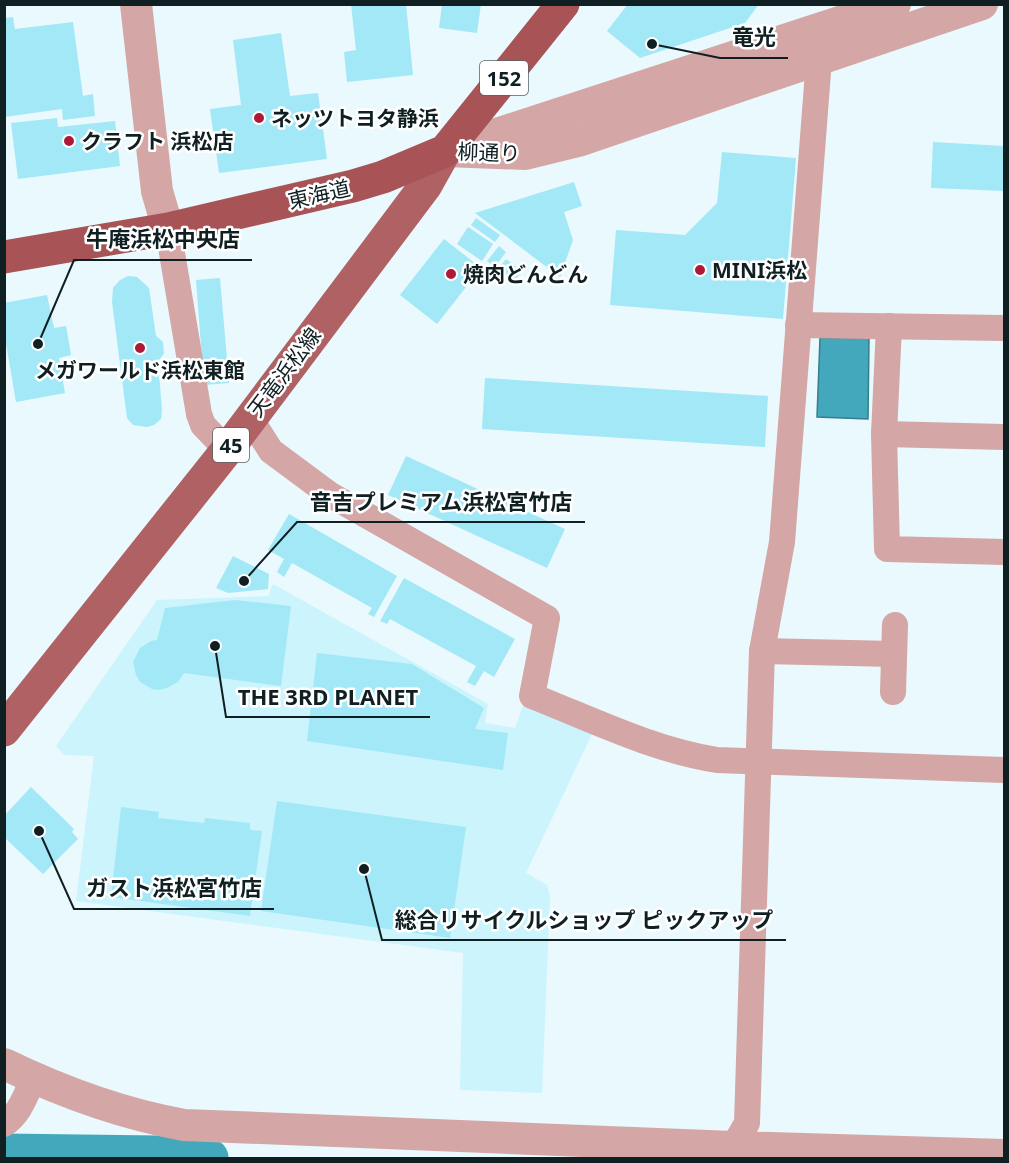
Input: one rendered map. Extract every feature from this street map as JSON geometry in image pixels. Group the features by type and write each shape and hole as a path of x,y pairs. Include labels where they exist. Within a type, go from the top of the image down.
{"highway":[{"name":"東海道","path":"4,257 168,229 353,186 383,177 445,150 563,4"}],"main road":[{"name":"天竜浜松線","path":"4,730 227,450 426,185 445,150"}],"street":[{"path":"136,4 157,191 168,229 199,414 203,425 227,450"},
{"name":"柳通り","path":"445,150 895,4"},
{"name":"柳通り","path":"445,150 525,154 578,141 982,4"},
{"path":"733,1153 747,1123 762,651 782,542 819,59"},
{"path":"798,324 1005,327"},
{"path":"889,326 884,434 887,549 1005,552"},
{"path":"250,418 271,451 330,494 547,618 532,696 663,748 689,756 759,762 1005,770"},
{"path":"884,434 1005,437"},
{"path":"893,692 895,625"},
{"path":"762,651 894,654"},
{"path":"4,1064 34,1078 126,1112 184,1125 733,1153 1005,1155"},
{"path":"4,1124 11,1120 18,1110 34,1078"}],"shaded area":[{"path":"273,584 488,704 485,723 515,728 524,703 593,732 526,873 547,885 550,896 542,1093 460,1090 463,953 76,901 94,756 64,755 56,746 157,600 268,596"}],"water":[{"path":"820,338 869,338 868,419 817,417"}],"building":[{"path":"351,4 406,4 413,75 347,82 344,52 356,50"},
{"path":"442,4 481,4 477,33 439,28"},
{"path":"628,4 759,4 745,23 640,58 607,31"},
{"path":"13,17 15,29 73,22 83,96 93,94 95,116 63,120 62,109 4,117 4,18"},
{"path":"281,33 290,96 318,93 327,159 219,173 210,109 241,105 233,40"},
{"path":"57,118 58,127 115,121 120,166 18,179 11,123"},
{"path":"933,142 1004,146 1004,191 931,188"},
{"name":"MINI浜松","path":"722,152 796,158 783,319 610,305 616,230 685,235 717,203"},
{"path":"574,182 582,206 564,212 573,240 560,277 475,213"},
{"path":"476,218 500,235 495,242 471,225"},
{"path":"468,227 493,244 482,261 457,244"},
{"path":"444,239 481,268 437,324 400,295"},
{"path":"499,246 506,252 495,267 487,261"},
{"path":"506,259 522,271 513,283 497,270"},
{"name":"メガワールド浜松東館","path":"128,276 137,277 149,288 156,336 163,342 164,354 158,361 161,419 147,427 133,425 127,418 112,302 113,288 120,280"},
{"path":"220,278 229,383 204,385 196,280"},
{"path":"47,295 54,328 66,326 71,355 59,358 65,393 16,402 4,332 4,303"},
{"path":"485,378 768,396 765,447 482,429"},
{"path":"406,456 565,529 547,568 388,495"},
{"path":"289,514 397,576 374,617 368,614 372,608 292,563 284,577 277,572 284,559 268,550"},
{"path":"233,556 269,574 268,589 228,593 216,588"},
{"path":"404,578 515,639 494,677 484,671 475,686 467,682 476,666 390,619 387,624 380,621"},
{"path":"235,600 291,606 281,686 184,673 178,682 159,690 140,682 133,662 140,648 157,640 165,608"},
{"path":"317,653 412,664 484,708 475,729 508,733 503,770 307,741"},
{"path":"31,787 74,829 72,832 78,839 43,874 4,837 4,816"},
{"path":"277,801 466,827 450,938 261,911"},
{"path":"121,807 159,812 158,818 204,823 205,818 250,823 250,830 262,831 250,916 111,897"}],"waterway":[{"path":"4,1153 209,1158"}],"place":[{"name":"竜光","path":"652,44"},
{"name":"ネッツトヨタ静浜","path":"259,118"},
{"name":"クラフト 浜松店","path":"69,141"},
{"name":"MINI浜松","path":"700,270"},
{"name":"焼肉どんどん","path":"451,274"},
{"name":"牛庵浜松中央店","path":"38,344"},
{"name":"メガワールド浜松東館","path":"140,348"},
{"name":"音吉プレミアム浜松宮竹店","path":"244,581"},
{"name":"THE 3RD PLANET","path":"215,646"},
{"name":"ガスト浜松宮竹店","path":"39,831"},
{"name":"総合リサイクルショップ ピックアップ","path":"364,869"}]}
